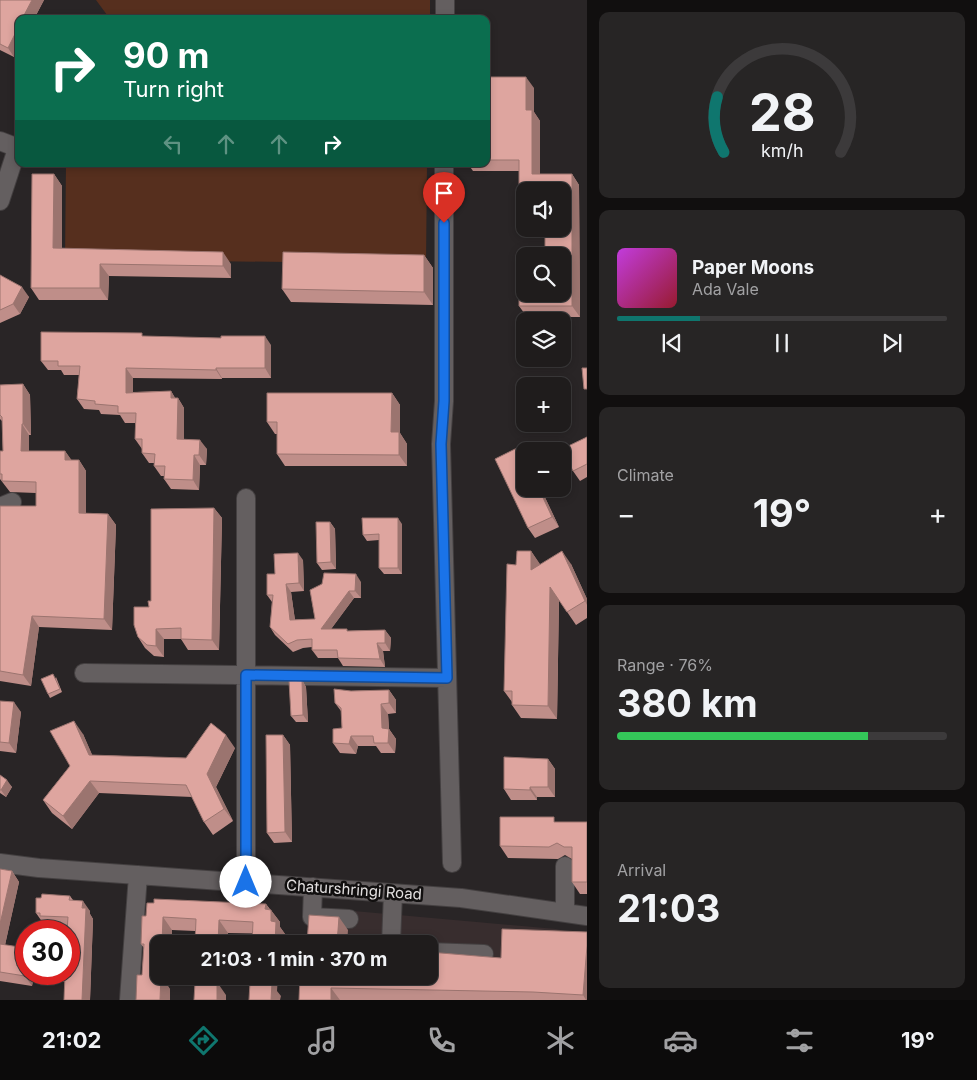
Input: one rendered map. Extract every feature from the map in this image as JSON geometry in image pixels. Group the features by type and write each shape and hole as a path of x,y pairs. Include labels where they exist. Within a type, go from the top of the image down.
{"street":[{"path":"444,0 444,15"},
{"path":"0,141 13,146 15,150"},
{"path":"0,201 15,160"},
{"path":"444,167 444,401 441,444 452,862"},
{"path":"246,498 246,882"},
{"path":"84,673 447,678"},
{"name":"Chaturshringi Road","path":"0,863 39,868 461,898 587,916"},
{"path":"565,913 566,866"},
{"path":"129,1000 138,875"},
{"path":"314,887 312,917 349,919"},
{"path":"392,935 393,893"},
{"path":"438,952 484,954"}],"shaded area":[{"path":"96,0 430,0 430,15 107,15"},
{"path":"66,167 427,167 426,264 65,259"},
{"path":"309,907 556,929 587,936 587,1000 302,1000 381,985 438,985 438,935 307,935"}],"building":[{"path":"0,0 32,0 24,15 15,15 15,34 8,48 0,44"},
{"path":"490,77 526,77 526,110 532,110 532,174 572,174 572,306 519,306 519,302 571,302 571,247 545,247 545,237 571,237 571,182 519,182 519,160 490,160"},
{"path":"32,174 54,174 53,248 223,252 223,266 100,264 100,288 31,288"},
{"path":"283,252 424,255 424,292 282,289"},
{"path":"0,275 22,287 13,304 0,310"},
{"path":"41,332 142,333 142,336 221,338 221,336 265,336 265,368 216,368 216,370 126,368 126,393 171,391 171,398 178,398 177,439 200,440 199,455 194,455 193,480 164,479 165,466 154,466 155,454 142,453 142,439 135,439 136,413 118,413 118,406 95,404 95,401 77,399 80,366 58,366 58,361 41,361"},
{"path":"582,368 587,368 587,389 584,389"},
{"path":"23,384 21,451 65,451 65,460 79,460 79,513 108,514 104,619 32,616 23,675 0,671 0,506 36,506 36,482 2,481 2,474 0,474 0,451 3,451 0,385"},
{"path":"267,393 392,393 391,432 399,432 399,455 277,454 277,422 267,422"},
{"path":"587,437 587,464 573,471 571,467 571,445"},
{"path":"516,448 516,497 543,497 552,517 528,528 495,459"},
{"path":"214,508 212,640 181,639 181,628 156,629 156,646 147,645 138,637 134,625 134,607 149,607 148,601 151,601 151,509"},
{"path":"362,518 398,518 398,568 379,568 379,534 363,535"},
{"path":"316,522 330,522 331,562 317,563"},
{"path":"517,551 531,551 531,570 562,551 585,601 567,612 550,587 548,706 512,705 512,691 504,691 507,564 516,565"},
{"path":"298,553 299,583 286,584 290,620 315,619 310,590 322,584 324,573 356,574 355,591 349,591 321,629 347,629 347,631 385,630 385,643 377,643 380,659 338,658 337,650 312,650 312,639 297,640 288,644 270,627 273,595 267,595 267,574 275,574 274,554"},
{"path":"53,674 60,689 48,694 41,679"},
{"path":"302,680 303,715 291,716 289,681"},
{"path":"334,689 351,691 389,690 389,703 381,704 382,728 389,729 388,743 374,743 373,736 351,736 349,744 333,743 333,729 342,728 341,708 335,703"},
{"path":"0,701 14,702 9,743 0,742"},
{"path":"74,721 89,755 186,758 211,723 226,735 207,774 224,809 204,822 186,785 90,781 63,816 43,800 70,766 50,731"},
{"path":"266,735 283,735 285,832 267,833"},
{"path":"504,757 548,759 548,787 530,787 530,790 504,789"},
{"path":"0,775 7,780 1,790 0,790"},
{"path":"500,817 554,817 554,822 587,822 587,882 572,882 572,847 564,847 557,843 549,847 500,846"},
{"path":"0,869 12,871 0,924"},
{"path":"42,894 70,896 69,900 83,901 82,908 86,908 82,1000 64,1000 65,985 80,985 80,920 68,920 68,917 40,916 40,913 36,913 36,898 41,898"},
{"path":"154,899 266,904 265,909 271,910 271,921 276,922 275,935 252,935 253,922 219,920 218,935 195,935 196,919 163,917 162,935 150,935 150,985 161,985 160,1000 136,1000 137,975 142,975 144,944 141,944 142,916 146,916 147,903 154,903"},
{"path":"309,915 339,917 338,935 308,935"},
{"path":"502,929 587,932 583,995 533,992 331,988 331,1000 299,1000 300,985 438,985 438,953 501,958"},
{"path":"0,944 15,946 15,974 0,972"},
{"path":"195,985 217,985 217,1000 194,1000"},
{"path":"250,985 272,985 271,1000 249,1000"}],"route":[{"path":"246,882 246,675 447,678 446,574 441,444 444,401 444,223"}]}
